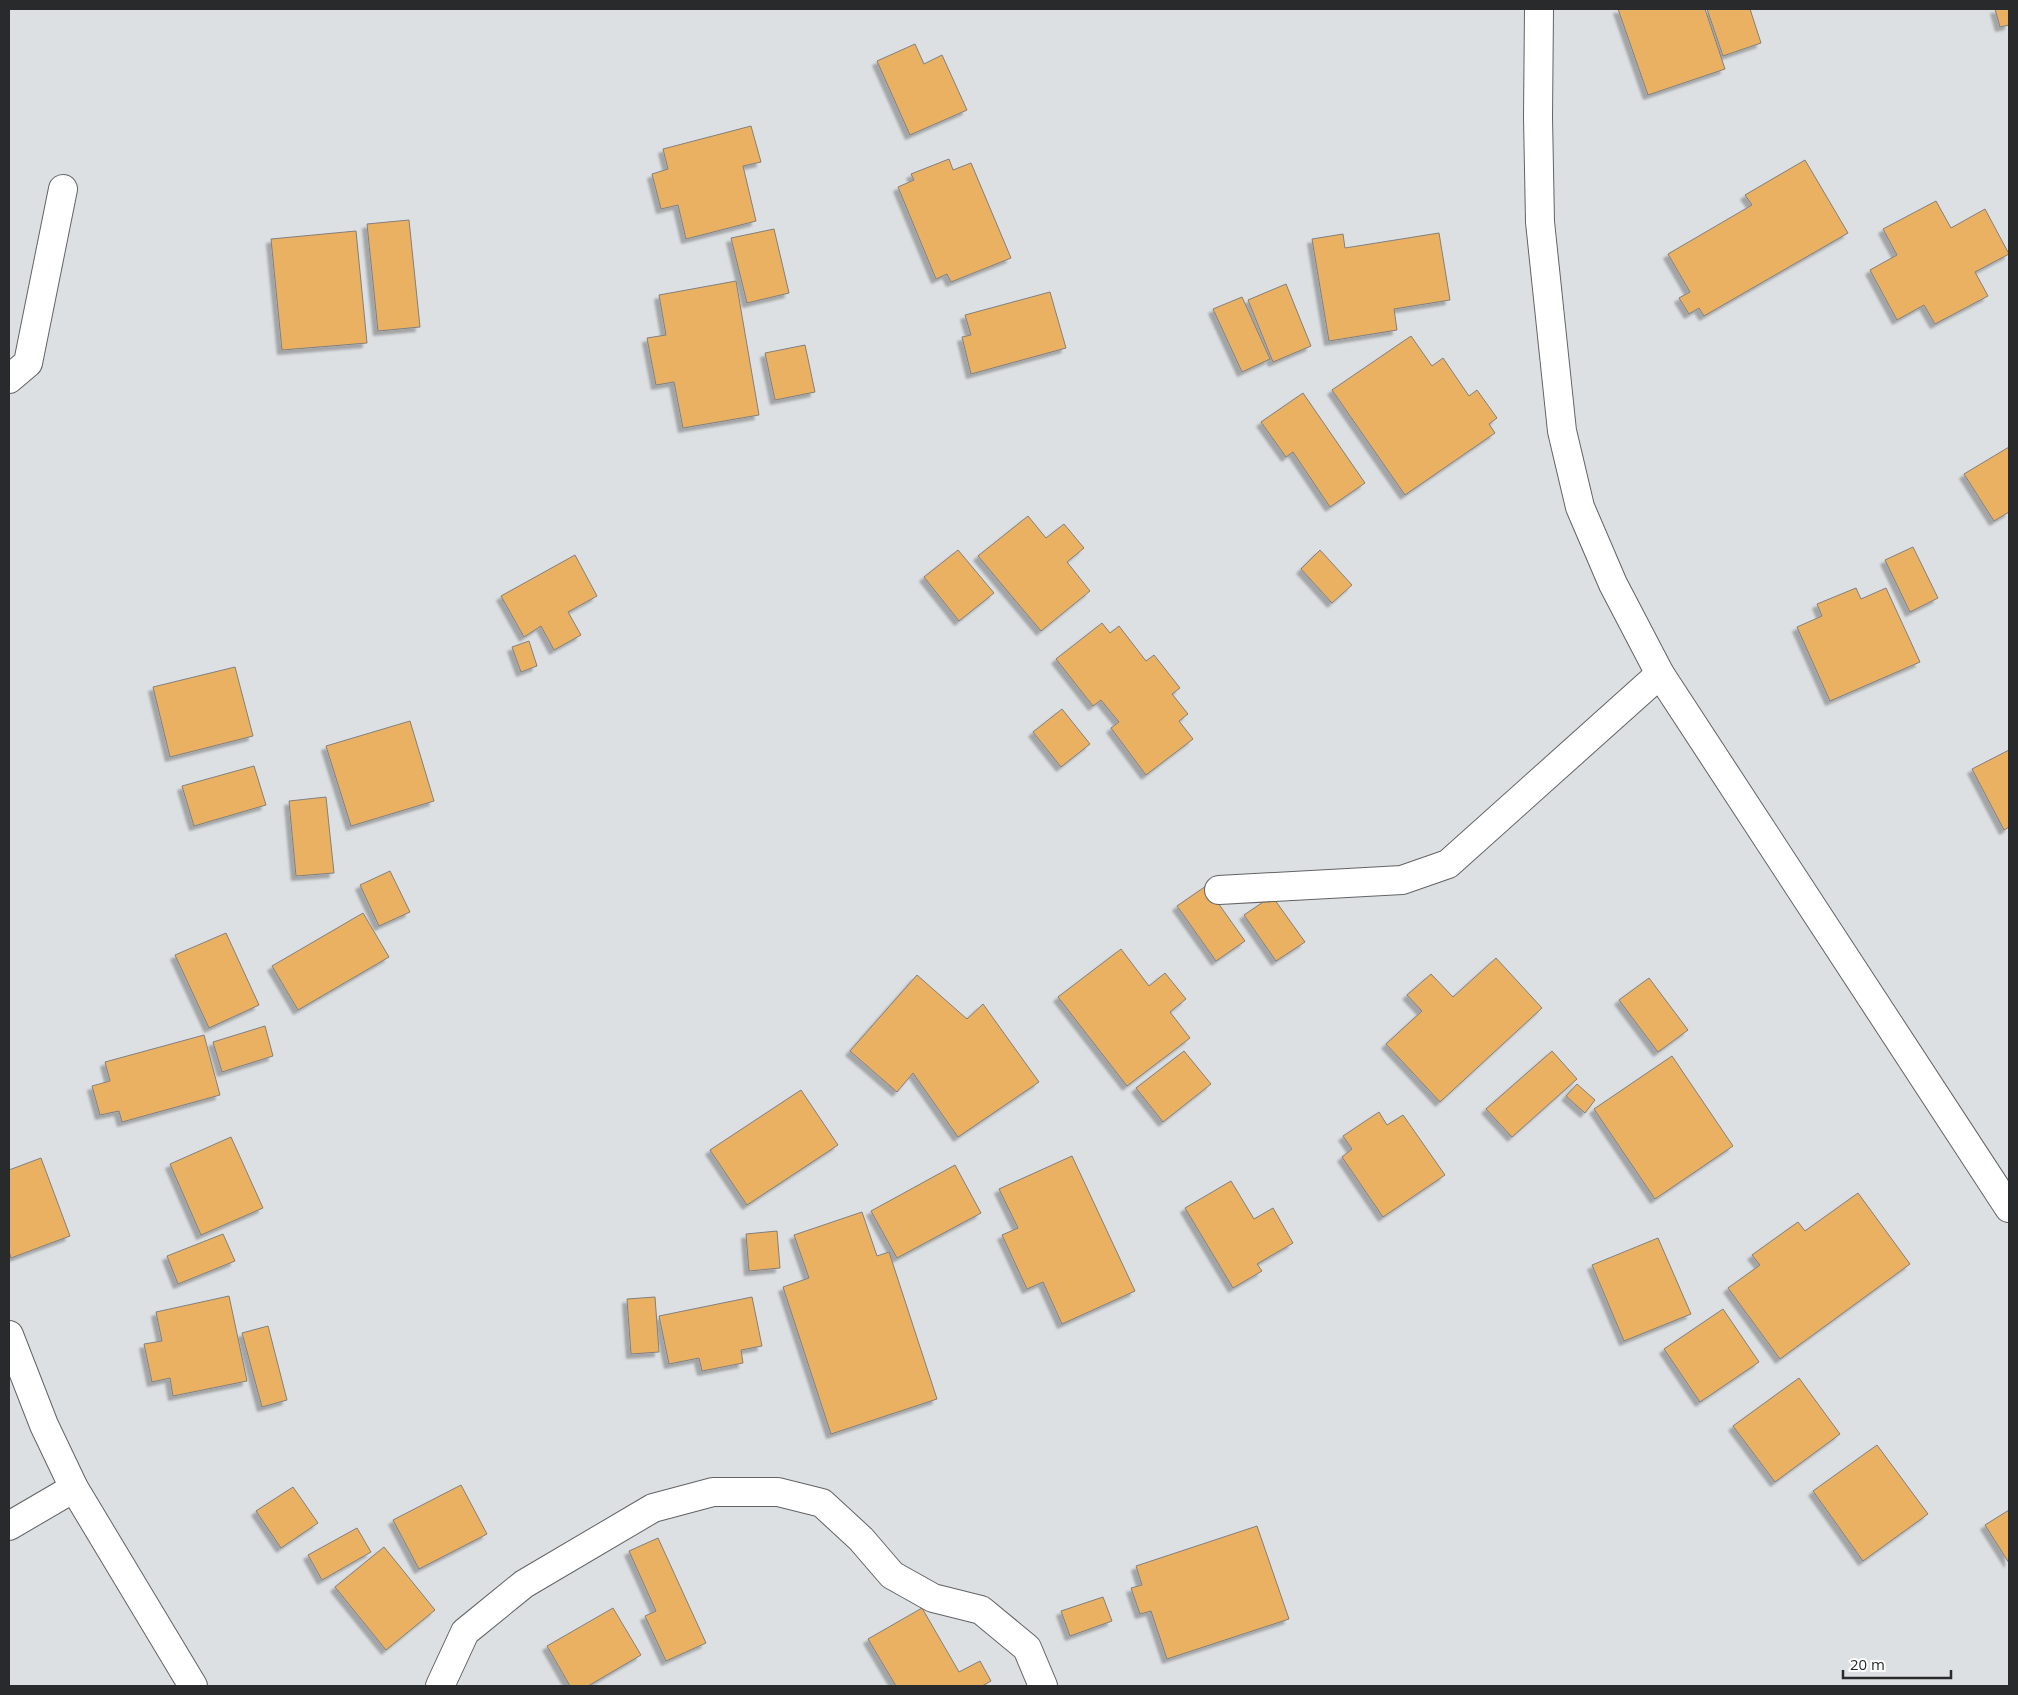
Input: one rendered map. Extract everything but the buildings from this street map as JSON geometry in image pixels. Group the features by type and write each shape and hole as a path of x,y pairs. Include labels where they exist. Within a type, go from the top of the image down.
{"street":[{"path":"1539,9 1538,117 1540,222 1562,431 1580,507 1613,584 1660,674 2009,1208"},
{"path":"9,379 28,363 63,189"},
{"path":"1219,890 1402,880 1448,864 1660,674"},
{"path":"9,1335 44,1425 74,1488 194,1686"},
{"path":"9,1526 74,1488"},
{"path":"440,1686 465,1632 524,1584 653,1508 714,1492 778,1492 822,1502 861,1539 892,1575 933,1598 981,1610 1001,1626 1027,1648 1042,1686"}]}
